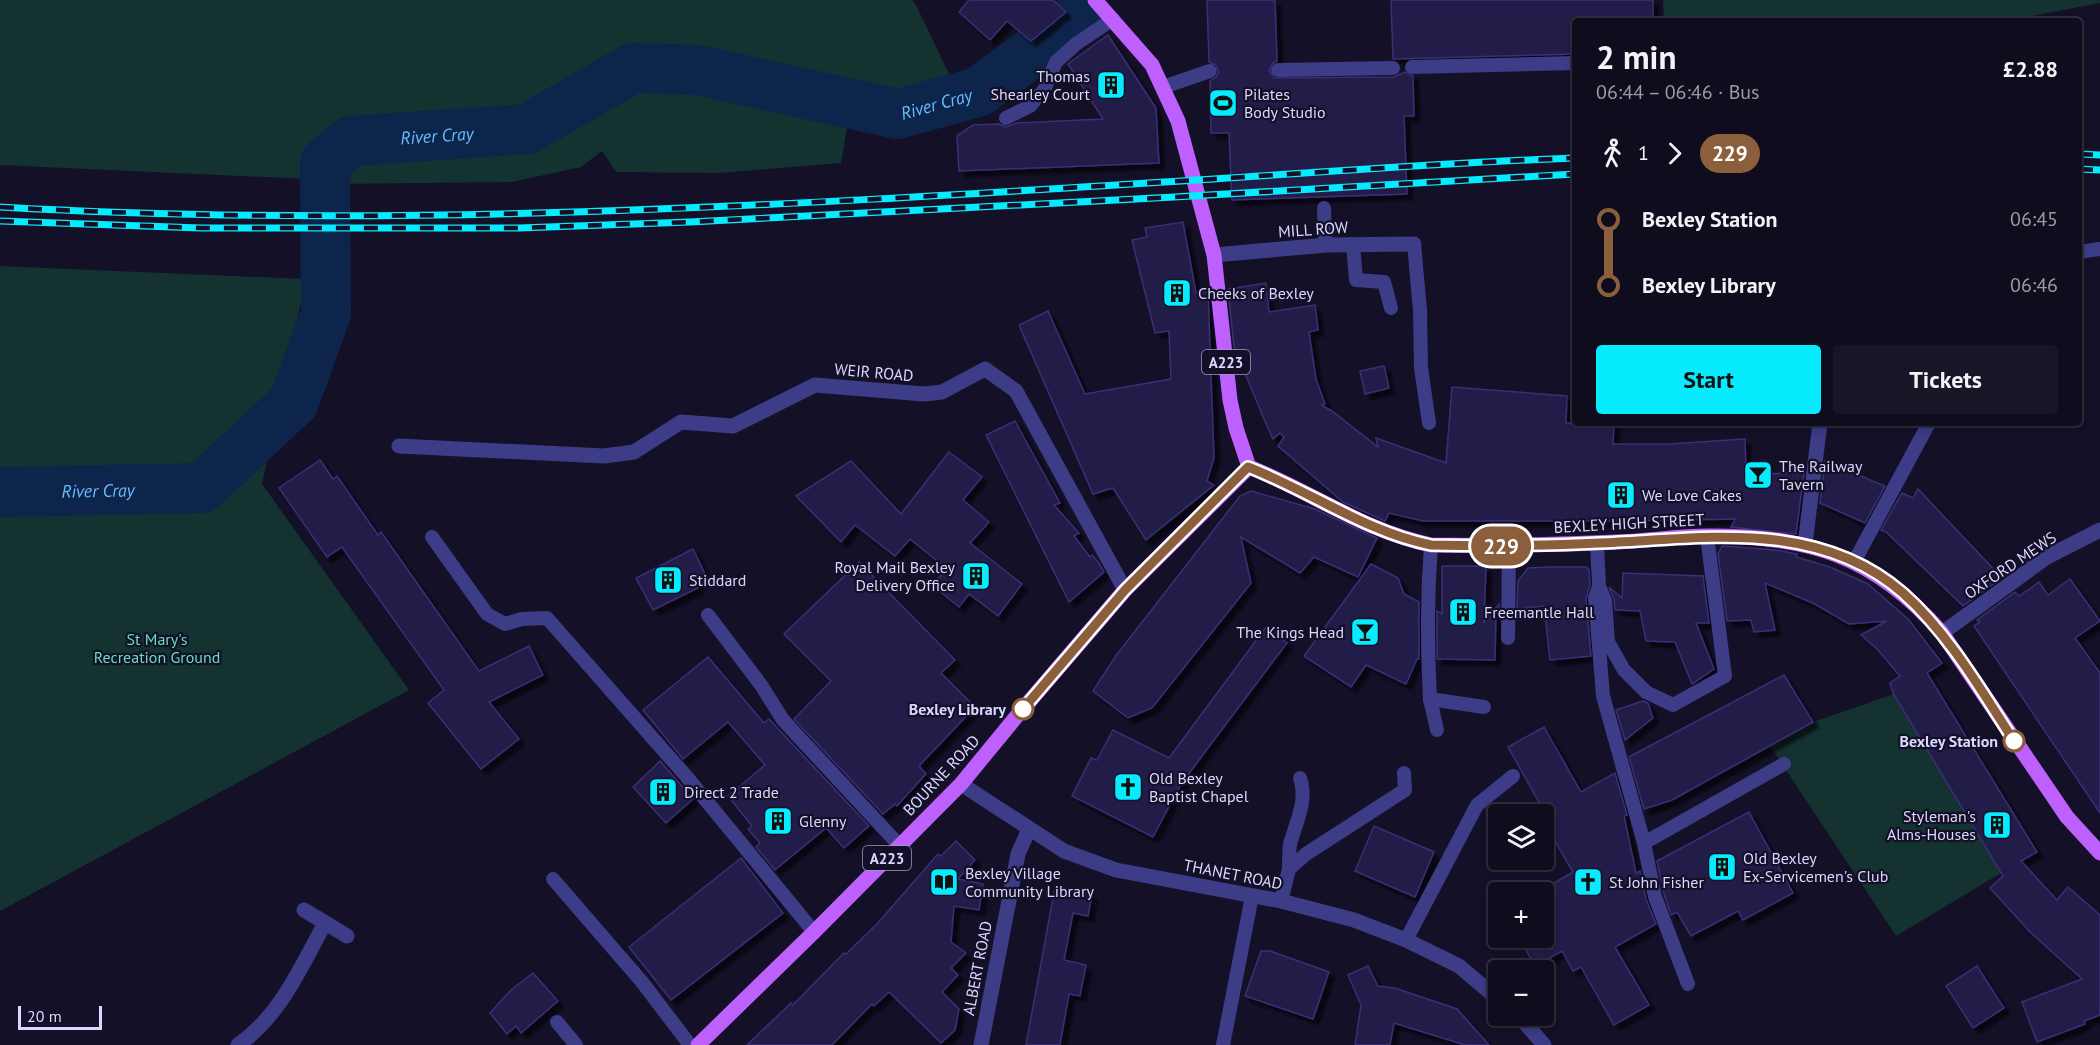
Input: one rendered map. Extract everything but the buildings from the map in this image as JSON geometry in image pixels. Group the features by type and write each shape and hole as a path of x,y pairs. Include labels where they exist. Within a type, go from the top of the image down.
{"main road":[{"name":"A223","path":"1104,9 1152,65 1178,121 1214,255 1230,400 1248,467"},
{"name":"BEXLEY HIGH STREET","path":"1248,467 1383,531 1407,540 1431,545 1509,546 1707,536 1805,544 1831,551 1854,562 1902,593 1926,615 1942,633 2067,817 2100,853"},
{"name":"BOURNE ROAD","path":"698,1045 962,784 1125,590 1248,467"}],"street":[{"name":"MILL ROW","path":"1214,255 1327,245 1414,244"},
{"name":"WEIR ROAD","path":"399,446 603,456 634,452 681,422 733,426 815,385 924,394 942,392 986,369 1016,391 1125,590"},
{"path":"1805,544 1820,426"},
{"name":"OXFORD MEWS","path":"1942,633 2048,557 2100,530"},
{"name":"THANET ROAD","path":"962,784 1064,851 1116,870 1281,901 1354,920 1406,940 1459,966 1488,991"},
{"name":"ALBERT ROAD","path":"981,1045 1018,854 1029,829"},
{"path":"304,910 347,936"},
{"path":"238,1045 268,1020 285,995 325,923"},
{"path":"1528,1026 1544,1045"}],"lane":[{"path":"1006,118 1030,106 1044,90 1056,62 1076,44 1104,9"},
{"path":"1412,67 1572,63"},
{"path":"1278,70 1394,68"},
{"path":"1163,87 1210,71"},
{"path":"1324,208 1324,237 1327,245"},
{"path":"1353,244 1356,280 1384,282 1391,308"},
{"path":"1414,244 1420,310 1421,368 1430,423"},
{"path":"2082,252 2100,249"},
{"path":"1854,562 1927,426"},
{"path":"1597,543 1599,586 1605,600 1608,642 1624,670 1646,692 1674,705 1725,675 1707,536"},
{"path":"432,537 487,615 505,624 522,619 547,618 686,776 814,932"},
{"path":"1431,545 1427,597 1430,699 1437,730"},
{"path":"1508,638 1509,546"},
{"path":"1599,586 1595,598 1603,696 1644,843 1655,897 1688,984"},
{"path":"708,615 761,685 783,720 899,845"},
{"path":"1430,699 1484,707"},
{"path":"1644,843 1784,764"},
{"path":"1289,869 1306,854 1405,790 1404,774"},
{"path":"1406,940 1477,805 1513,776"},
{"path":"1281,901 1289,869 1290,848 1304,790 1300,778"},
{"path":"553,879 642,982 690,1045"},
{"path":"1223,1045 1252,896"},
{"path":"557,1022 576,1045"}],"green space":[{"path":"0,0 912,0 950,76 950,83 904,101 862,93 848,123 841,163 718,173 616,172 602,151 581,167 512,182 334,184 308,179 0,165"},
{"path":"1663,0 2100,0 2100,3 2022,18 1664,18"},
{"name":"St Mary's Recreation Ground","path":"0,266 306,279 262,484 409,690 0,911"},
{"path":"1894,694 2001,873 1896,936 1770,746 1813,722"}],"waterway":[{"name":"River Cray","path":"0,492 202,488 294,402 326,313 325,162 351,141 527,129 633,68 697,70 898,114 978,92 1068,26 1078,15"}],"railway":[{"path":"2082,154 2100,155"},
{"path":"0,207 291,216 582,212 873,199 1572,158"},
{"path":"2082,169 2100,170"},
{"path":"0,221 201,228 519,228 690,222 1572,174"}],"bus line":[{"name":"229","path":"1023,709 1149,564 1248,467 1383,531 1407,540 1431,545 1509,546 1707,536 1805,544 1831,551 1890,583 1926,615 1942,633 2014,741"}],"place":[{"name":"Thomas Shearley Court","path":"1111,85"},
{"name":"Pilates Body Studio","path":"1223,103"},
{"name":"Cheeks of Bexley","path":"1177,293"},
{"name":"The Railway Tavern","path":"1758,475"},
{"name":"We Love Cakes","path":"1621,495"},
{"name":"Royal Mail Bexley Delivery Office","path":"976,576"},
{"name":"Stiddard","path":"668,580"},
{"name":"Freemantle Hall","path":"1463,612"},
{"name":"The Kings Head","path":"1365,632"},
{"name":"Bexley Library","path":"1023,709"},
{"name":"Bexley Station","path":"2014,741"},
{"name":"Old Bexley Baptist Chapel","path":"1128,787"},
{"name":"Direct 2 Trade","path":"663,792"},
{"name":"Glenny","path":"778,821"},
{"name":"Styleman's Alms-Houses","path":"1997,825"},
{"name":"Old Bexley Ex-Servicemen's Club","path":"1722,867"},
{"name":"Bexley Village Community Library","path":"944,882"},
{"name":"St John Fisher","path":"1588,882"}]}
